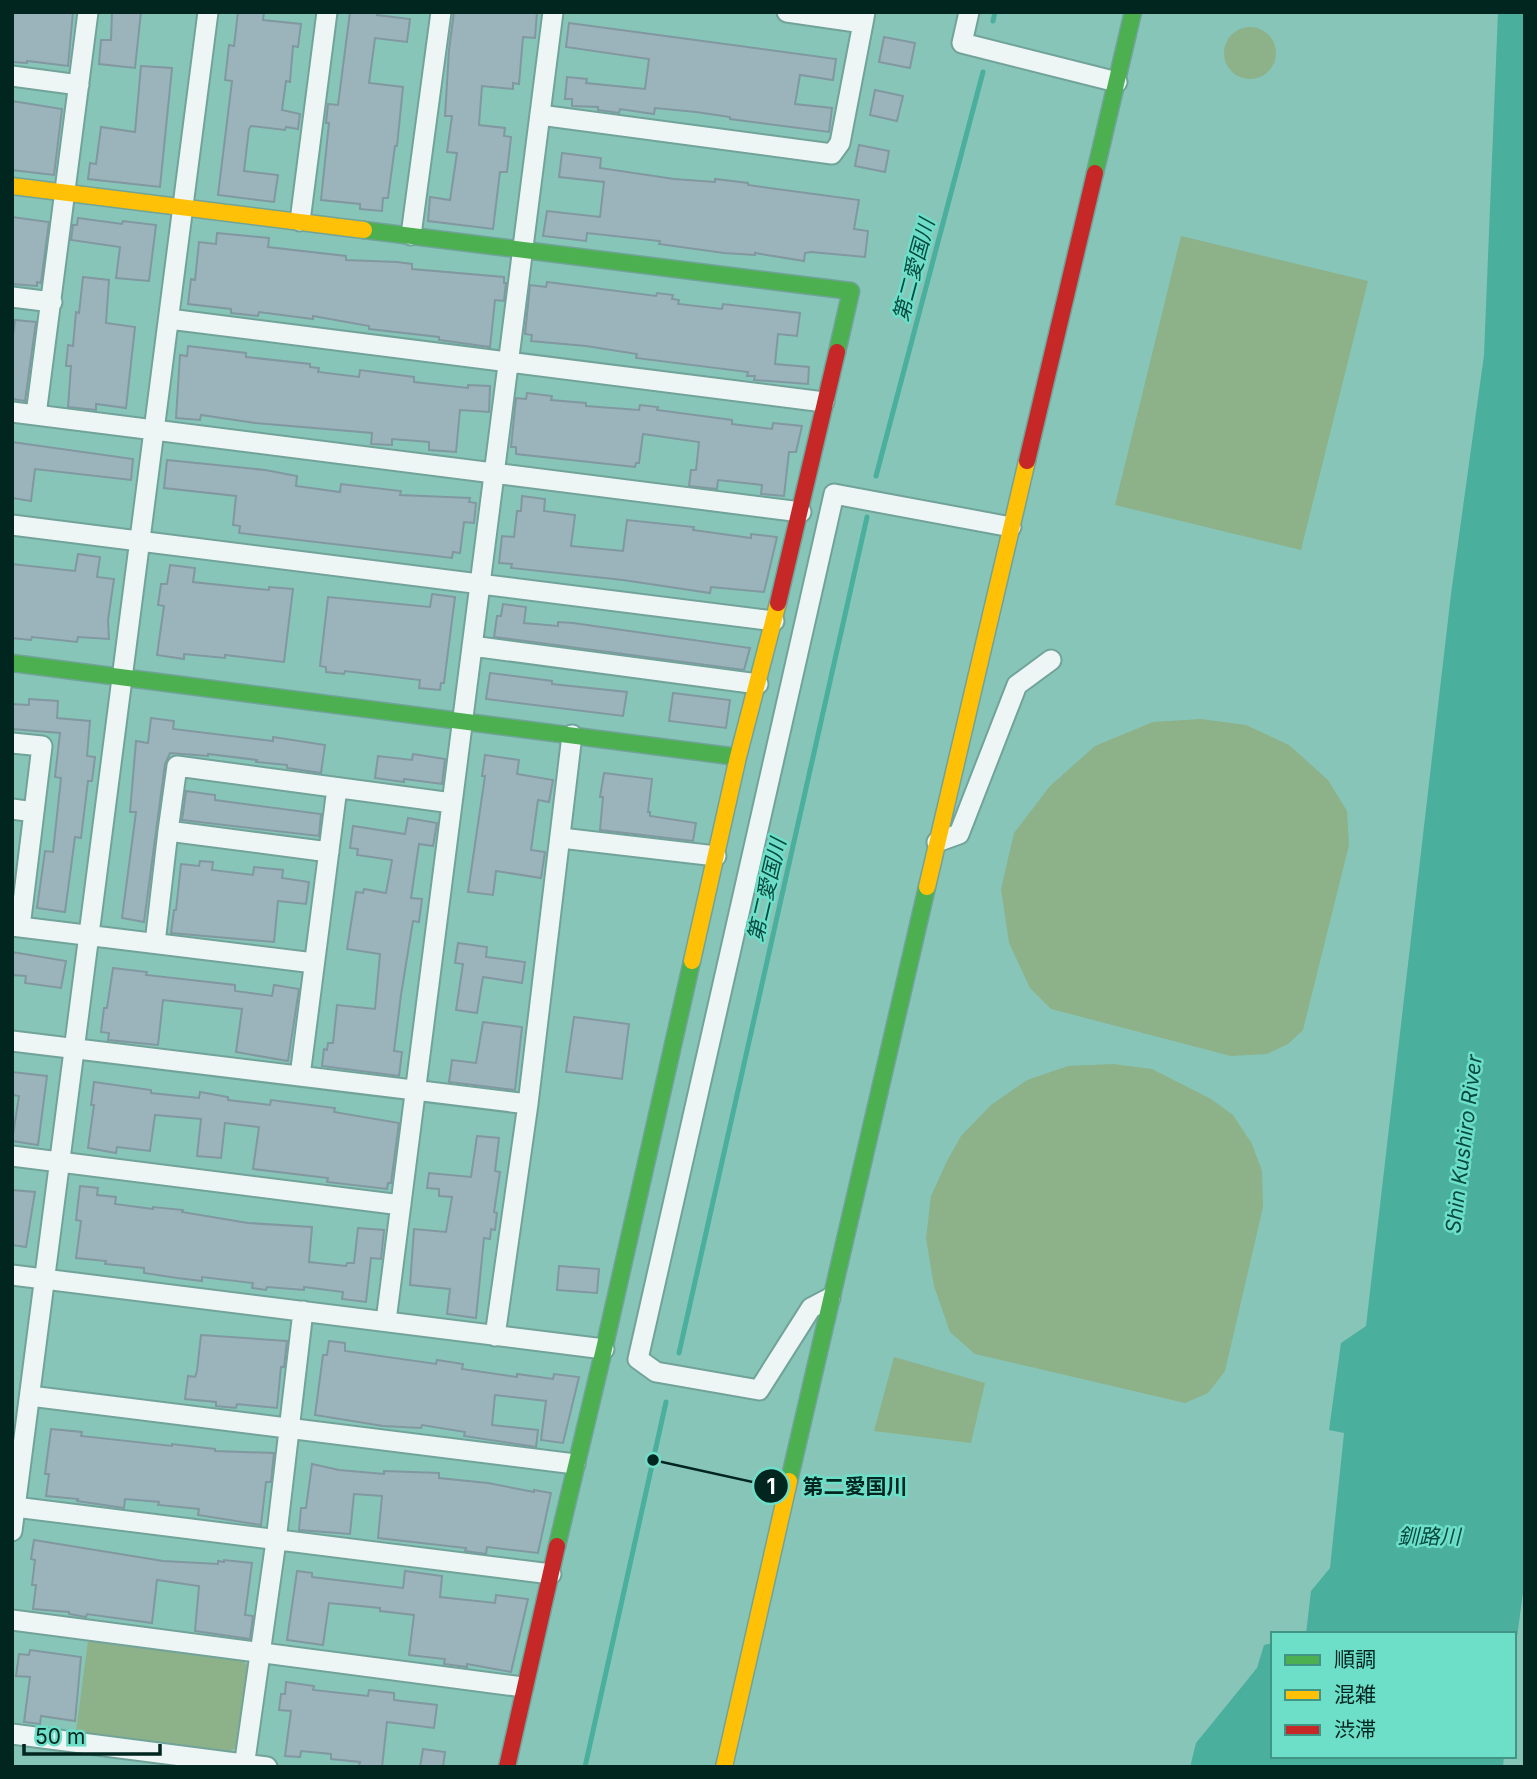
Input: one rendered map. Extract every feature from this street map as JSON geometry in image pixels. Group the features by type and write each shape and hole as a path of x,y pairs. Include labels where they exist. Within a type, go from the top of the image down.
{"street":[{"path":"36,415 88,12"},
{"path":"12,1531 208,12"},
{"path":"300,221 327,12"},
{"path":"411,235 441,12"},
{"path":"386,1321 553,12"},
{"path":"540,115 832,154 840,144 864,18 787,12"},
{"path":"969,12 962,43 1117,82"},
{"path":"724,1767 830,1298 1133,12"},
{"path":"12,76 79,85"},
{"path":"12,186 851,291 801,512 738,757 604,1349 523,1687 507,1767"},
{"path":"12,297 52,302"},
{"path":"169,319 824,402"},
{"path":"12,412 801,512"},
{"path":"830,1298 810,1308 759,1390 656,1372 638,1359 835,494 1011,527"},
{"path":"12,525 774,621"},
{"path":"472,646 758,684"},
{"path":"937,842 960,834 1017,685 1051,660"},
{"path":"12,663 738,757"},
{"path":"495,1336 528,1104 572,735"},
{"path":"12,743 42,746 16,926 314,963"},
{"path":"155,943 177,766 452,803"},
{"path":"300,1076 337,788"},
{"path":"12,810 34,812"},
{"path":"168,831 329,852"},
{"path":"561,838 716,856"},
{"path":"12,1041 528,1104"},
{"path":"12,1156 401,1205"},
{"path":"12,1275 604,1349"},
{"path":"244,1765 276,1541 303,1311"},
{"path":"30,1396 575,1464"},
{"path":"15,1507 551,1574"},
{"path":"12,1620 523,1687"},
{"path":"12,1734 267,1767"}],"shaded area":[{"path":"1250,27 1269,34 1276,53 1269,72 1250,79 1231,72 1224,53 1231,34"},
{"path":"1181,236 1368,281 1301,550 1115,505"},
{"path":"1201,719 1246,725 1289,745 1328,780 1347,811 1349,845 1303,1030 1288,1044 1267,1054 1231,1056 1051,1009 1030,988 1009,943 1001,889 1014,833 1050,786 1095,746 1153,722"},
{"path":"1113,1064 1152,1069 1211,1099 1233,1115 1252,1144 1262,1171 1263,1207 1225,1371 1208,1393 1185,1403 975,1354 950,1332 934,1286 926,1238 931,1196 961,1136 991,1105 1027,1080 1068,1066"},
{"path":"894,1357 985,1383 971,1443 874,1431"},
{"path":"88,1641 242,1660 251,1669 239,1746 229,1752 76,1731"}],"water":[{"name":"釧路川","path":"1498,12 1525,12 1525,1577 1516,1645 1516,1632 1306,1632 1311,1591 1330,1568 1344,1433 1329,1430 1341,1343 1366,1326 1451,594 1484,355"},
{"path":"1271,1643 1271,1758 1504,1758 1503,1767 1190,1767 1196,1743 1257,1668 1264,1645"}],"building":[{"path":"12,12 73,12 68,66 12,62"},
{"path":"112,12 141,12 135,68 99,64 101,40 111,40"},
{"path":"238,12 264,12 263,20 301,24 298,47 293,46 290,82 286,81 282,110 300,114 298,129 251,126 249,129 244,171 278,175 274,202 218,195 232,81 225,80 229,45 234,46"},
{"path":"350,12 377,12 377,15 410,19 407,42 375,38 369,83 403,87 397,146 388,198 383,198 382,211 360,209 360,204 321,200 329,123 326,123 328,104 338,105"},
{"path":"454,12 537,12 535,38 523,37 519,84 513,83 513,89 482,86 479,125 505,128 504,136 511,137 507,172 500,172 493,229 428,221 430,197 450,200 457,153 447,152 452,116 445,116"},
{"path":"569,23 836,59 833,80 800,75 795,104 832,108 829,132 696,112 655,108 654,114 620,109 619,113 598,110 598,107 572,106 572,99 565,99 567,77 587,79 586,83 645,89 649,59 566,47"},
{"path":"884,37 915,43 910,68 879,62"},
{"path":"141,66 172,68 160,187 88,179 90,163 96,164 101,127 135,132"},
{"path":"875,90 903,96 897,121 870,115"},
{"path":"12,101 62,109 54,175 12,170"},
{"path":"859,145 889,151 885,172 855,166"},
{"path":"562,153 601,158 600,168 674,179 715,182 715,179 748,183 859,200 854,229 868,231 865,257 811,252 805,253 804,261 755,253 724,253 659,244 660,241 587,233 586,241 543,236 547,211 600,217 604,182 559,177"},
{"path":"12,217 49,222 41,283 37,282 37,286 12,284"},
{"path":"78,218 156,225 149,281 116,278 120,247 71,240 73,225 77,225"},
{"path":"217,233 269,238 268,247 346,256 346,260 397,262 412,264 412,269 504,277 504,301 495,300 490,347 439,340 439,337 369,329 369,326 313,316 313,319 259,312 258,316 231,313 231,309 188,304 191,279 195,280 199,242 216,244"},
{"path":"83,277 109,280 106,323 135,327 126,408 96,404 96,410 68,407 71,366 66,366 68,345 73,346"},
{"path":"547,282 656,296 657,293 673,295 672,299 679,300 678,304 722,309 723,304 800,313 797,336 778,334 775,364 809,367 808,384 754,380 755,376 747,376 748,372 636,358 637,354 586,346 531,341 532,335 525,334 530,285 546,287"},
{"path":"15,320 36,322 25,401 12,399 12,343"},
{"path":"188,346 246,353 246,357 310,364 310,367 319,368 318,372 359,377 360,370 414,377 414,382 468,388 468,385 490,386 489,412 460,410 456,452 429,450 429,442 392,439 392,445 371,444 372,433 255,423 201,415 200,420 176,418 180,355 187,356"},
{"path":"527,393 552,396 551,400 586,403 586,406 639,410 640,405 658,407 657,410 732,420 732,424 772,429 773,423 802,426 796,452 789,452 784,496 761,494 762,485 718,480 717,489 689,486 691,470 696,470 699,442 643,434 639,463 636,463 635,467 516,454 516,447 511,447 516,398 526,399"},
{"path":"12,442 133,459 131,480 35,469 31,501 12,498"},
{"path":"167,460 265,470 297,476 296,486 340,492 341,484 401,491 400,495 470,498 469,502 476,503 474,523 464,522 460,553 453,552 452,558 239,533 240,526 233,525 236,496 164,488"},
{"path":"522,496 545,499 544,511 575,515 571,546 623,551 627,520 694,527 693,530 751,538 751,534 777,537 764,592 711,587 710,593 511,568 512,564 499,563 502,536 514,537"},
{"path":"78,554 100,557 97,577 114,579 108,620 109,639 78,637 77,642 32,637 31,640 12,638 12,564 75,571"},
{"path":"170,565 195,568 193,582 269,590 269,587 293,589 284,662 225,655 225,658 184,654 184,659 157,655 164,606 158,605 161,584 167,584"},
{"path":"432,594 455,597 444,683 441,683 440,690 419,688 420,680 345,671 344,674 326,672 326,667 320,666 328,597 430,607"},
{"path":"503,604 526,607 524,623 558,626 558,622 573,623 750,648 744,670 494,637 497,616 501,616"},
{"path":"490,673 552,681 552,684 627,692 623,716 486,699"},
{"path":"673,693 730,700 726,728 669,721"},
{"path":"29,699 58,701 57,718 90,721 87,756 95,757 92,781 88,781 81,838 75,837 65,912 37,908 45,851 53,852 61,778 55,777 60,733 12,729 12,704 29,705"},
{"path":"151,718 174,721 173,729 273,741 273,737 325,745 321,773 287,768 287,765 256,762 257,760 170,753 165,764 144,922 122,918 136,812 130,812 136,741 148,743"},
{"path":"413,754 445,759 442,784 375,778 378,756 412,760"},
{"path":"485,755 519,760 517,774 553,780 549,802 538,800 531,850 545,852 541,878 496,871 493,895 468,892 485,776 482,776"},
{"path":"604,773 652,779 648,812 650,816 696,823 693,841 600,830 603,797 600,797"},
{"path":"186,791 215,795 215,800 321,814 319,836 182,820"},
{"path":"408,818 437,823 433,846 419,844 411,898 422,899 419,922 413,921 401,995 394,1051 402,1052 399,1076 322,1066 324,1049 327,1050 328,1043 333,1043 337,1005 375,1009 380,954 347,949 356,892 363,893 364,889 386,893 392,860 357,855 358,849 350,848 353,826 405,834"},
{"path":"200,861 213,862 212,870 253,875 254,867 283,870 282,878 309,882 306,904 278,901 274,942 171,933 181,864 199,866"},
{"path":"458,943 487,947 486,957 525,962 522,983 483,977 477,1013 456,1010 463,964 455,963"},
{"path":"12,952 66,961 61,988 25,983 26,976 12,975"},
{"path":"113,968 147,972 146,975 235,985 235,991 272,996 274,985 299,989 288,1061 236,1052 242,1009 163,1000 158,1045 108,1040 109,1033 101,1032"},
{"path":"574,1017 629,1024 622,1079 566,1072"},
{"path":"483,1022 522,1027 515,1090 449,1082 452,1060 476,1063"},
{"path":"12,1072 47,1076 38,1145 12,1141 19,1096 12,1095"},
{"path":"94,1082 151,1090 151,1093 199,1098 200,1092 228,1097 228,1100 270,1105 271,1100 335,1108 334,1112 399,1123 391,1183 388,1183 387,1189 327,1182 328,1178 253,1169 259,1127 225,1123 221,1158 197,1156 201,1119 155,1115 150,1151 117,1147 116,1153 88,1148"},
{"path":"477,1136 499,1138 495,1171 500,1172 494,1212 497,1213 495,1230 491,1229 490,1239 484,1238 476,1318 447,1314 450,1289 410,1285 414,1229 446,1232 452,1197 439,1196 439,1189 427,1188 429,1173 471,1177"},
{"path":"80,1186 98,1188 97,1195 116,1197 115,1204 183,1210 182,1212 248,1223 312,1227 309,1262 346,1266 347,1263 354,1263 358,1228 384,1230 381,1259 371,1258 366,1302 342,1299 343,1292 304,1287 304,1290 267,1287 266,1290 252,1288 253,1283 202,1277 202,1281 177,1278 144,1273 144,1268 76,1258 81,1221 76,1220"},
{"path":"12,1190 35,1192 26,1247 12,1245"},
{"path":"559,1266 599,1269 597,1293 557,1290"},
{"path":"201,1335 287,1341 277,1408 237,1404 236,1408 216,1406 216,1402 185,1399 188,1376 195,1377 197,1371"},
{"path":"329,1341 345,1343 345,1351 436,1364 437,1360 463,1364 462,1369 517,1377 517,1374 553,1379 554,1374 579,1377 563,1443 541,1440 546,1401 495,1395 492,1425 538,1430 536,1447 464,1436 465,1432 422,1425 421,1428 383,1426 315,1415 323,1355 327,1355"},
{"path":"51,1429 82,1432 81,1436 172,1444 215,1451 274,1453 271,1482 266,1482 261,1525 198,1515 199,1509 158,1505 159,1502 125,1499 124,1508 46,1496 49,1474 45,1474"},
{"path":"312,1464 339,1470 384,1474 384,1471 439,1473 439,1478 551,1493 538,1553 487,1547 486,1554 465,1551 466,1548 378,1538 382,1496 354,1494 350,1534 299,1530 301,1508 306,1508"},
{"path":"34,1540 163,1561 218,1564 218,1561 224,1560 252,1563 245,1615 253,1616 250,1639 195,1631 199,1586 157,1580 152,1623 33,1609 35,1560 31,1559"},
{"path":"297,1571 312,1573 312,1577 403,1588 405,1571 442,1576 440,1597 495,1603 496,1595 528,1599 511,1672 467,1664 467,1667 444,1664 445,1659 409,1655 414,1615 380,1611 380,1608 329,1603 323,1645 287,1640"},
{"path":"30,1650 81,1657 75,1721 41,1716 40,1724 24,1722 30,1677 16,1676 19,1654 29,1655"},
{"path":"286,1682 314,1686 313,1690 368,1696 369,1690 394,1693 394,1700 437,1705 434,1728 387,1722 382,1767 359,1766 360,1762 331,1759 331,1754 301,1751 300,1757 285,1756 291,1711 279,1710"},
{"path":"423,1749 445,1752 443,1767 420,1767"}],"waterway":[{"name":"第二愛国川","path":"993,21 995,12"},
{"name":"第二愛国川","path":"876,476 983,72"},
{"name":"第二愛国川","path":"679,1353 867,517"},
{"name":"第二愛国川","path":"585,1767 666,1402"}],"traffic: fast":[{"path":"1095,173 1133,12"},
{"path":"364,230 851,291 837,352"},
{"path":"12,663 738,757"},
{"path":"789,1481 927,887"},
{"path":"557,1546 692,961"}],"traffic: slow":[{"path":"12,186 364,230"},
{"path":"927,887 1027,461"},
{"path":"692,961 738,757 778,603"},
{"path":"724,1767 789,1481"}],"traffic: jam":[{"path":"1027,461 1095,173"},
{"path":"778,603 837,352"},
{"path":"507,1767 557,1546"}],"place":[{"name":"第二愛国川","path":"653,1460"}],"water label":[{"name":"Shin Kushiro River","path":"1464,1144"}]}
